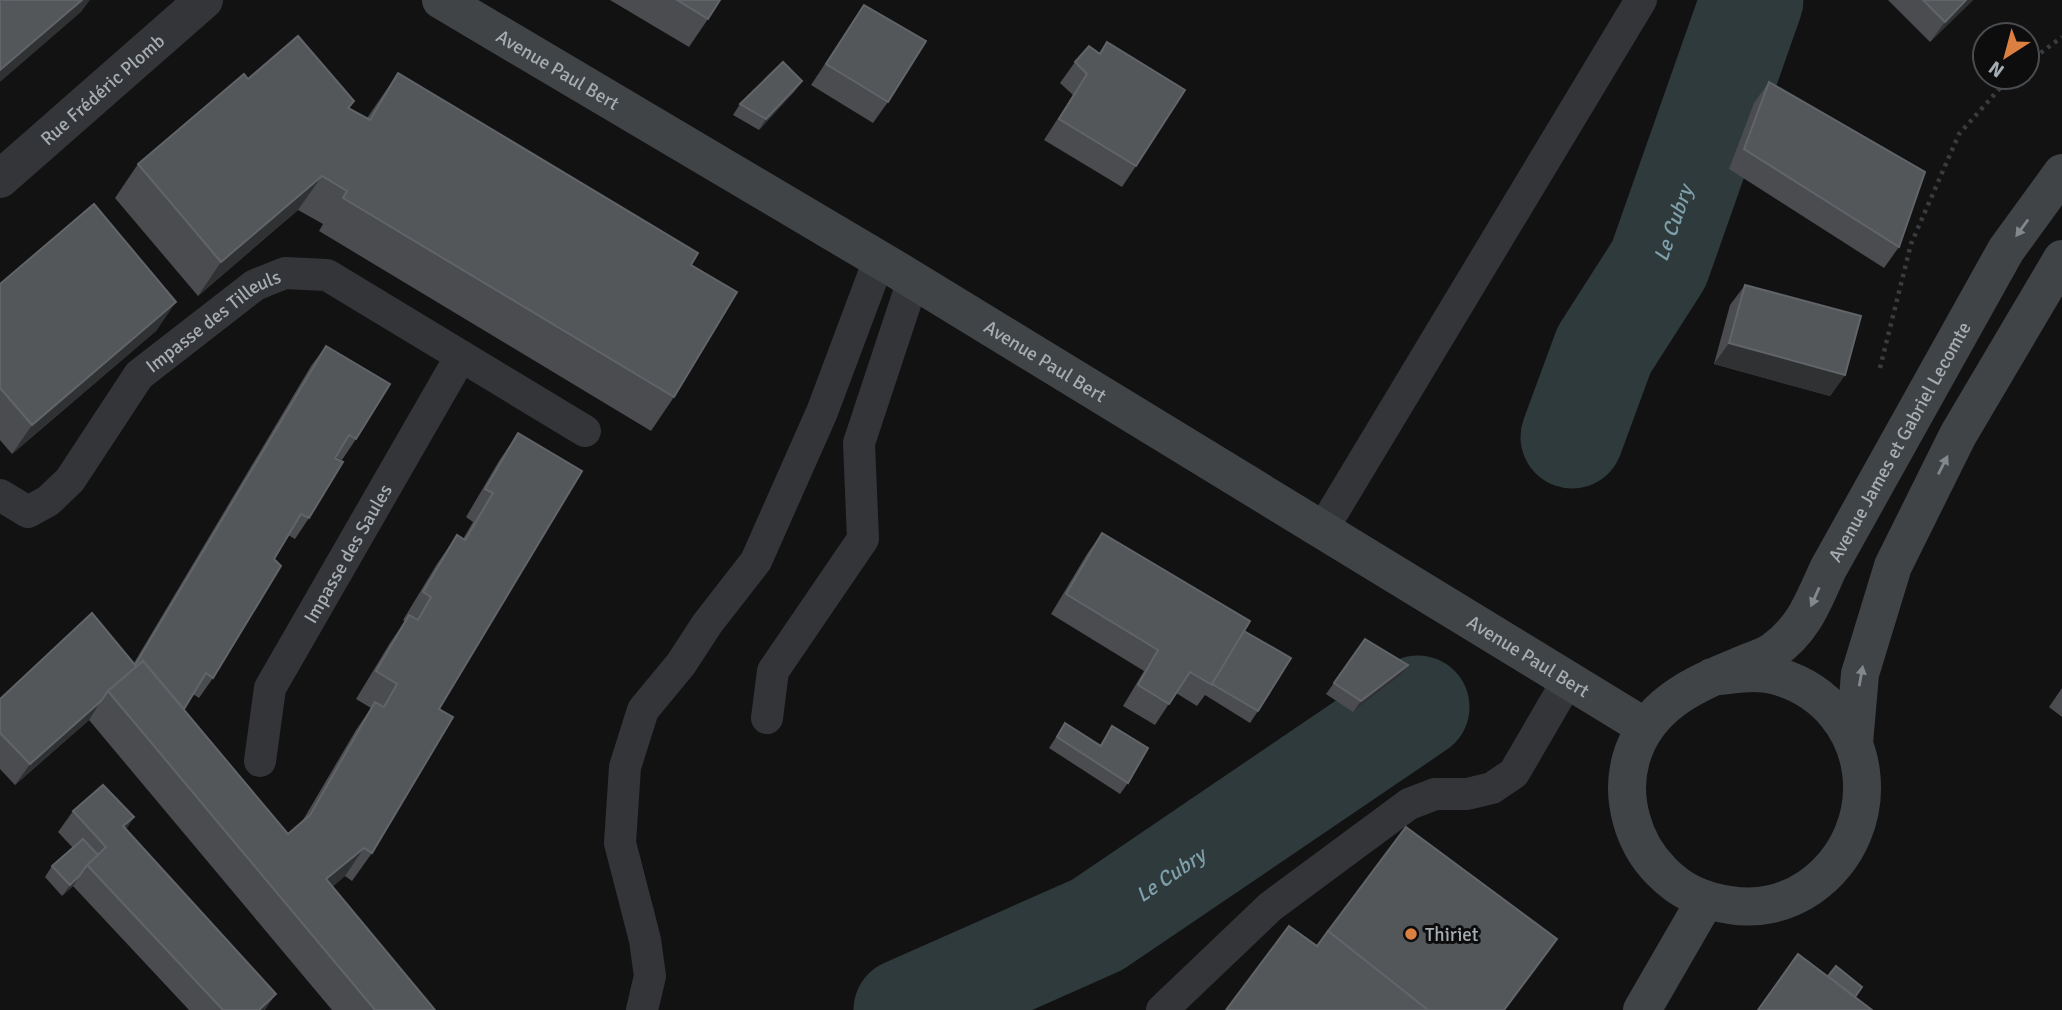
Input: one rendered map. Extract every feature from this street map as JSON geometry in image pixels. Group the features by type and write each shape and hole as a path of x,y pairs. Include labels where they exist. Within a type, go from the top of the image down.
{"main road":[{"name":"Avenue Paul Bert","path":"441,0 895,269 1645,727"},
{"name":"Avenue James et Gabriel Lecomte","path":"1712,677 1772,652 1804,622 1834,558 2006,250 2062,173"},
{"path":"1854,743 1836,714 1810,692 1780,677 1746,672 1712,677 1674,696 1645,727 1631,759 1627,794 1634,828 1649,859 1674,884 1705,901 1749,909 1794,898 1831,872 1856,833 1864,788 1854,743 1860,674 1892,566 1958,435 2062,259"},
{"path":"1642,1010 1705,901"}],"street":[{"name":"Rue Frédéric Plomb","path":"0,179 204,0"}],"lane":[{"path":"1321,530 1641,0"},
{"path":"767,718 773,671 863,538 859,443 895,269"},
{"path":"642,1010 650,976 645,940 620,843 625,767 643,710 681,664 707,624 756,561 822,412 895,269"},
{"name":"Impasse des Tilleuls","path":"0,495 28,512 48,501 69,480 139,375 255,285 285,273 327,275 585,431"},
{"name":"Impasse des Saules","path":"260,761 270,688 461,356"},
{"path":"1162,1010 1270,907 1409,804 1435,793 1467,794 1492,789 1514,773 1568,680"}],"path":[{"path":"2041,53 2062,37"},
{"path":"1878,375 1911,244 1959,134 1997,91"}],"building":[{"path":"0,0 82,0 0,70"},
{"path":"677,0 720,0 708,19"},
{"path":"1923,0 1966,0 1945,22"},
{"path":"864,5 926,41 888,102 826,64"},
{"path":"298,36 354,101 348,108 370,120 398,73 698,253 691,265 737,292 674,397 343,198 347,191 322,176 221,262 138,164 244,74 248,79"},
{"path":"1107,42 1185,90 1136,166 1059,119 1087,74 1075,62 1089,46 1100,54"},
{"path":"783,62 802,81 766,119 740,104"},
{"path":"1769,82 1925,172 1899,247 1744,149"},
{"path":"94,204 176,302 32,425 0,388 0,284"},
{"path":"1745,285 1861,316 1845,375 1729,343"},
{"path":"326,346 390,384 356,439 349,435 335,458 343,462 309,518 301,514 274,559 281,566 213,678 206,673 184,709 143,661 30,764 0,733 0,699 92,613 135,665"},
{"path":"518,433 582,471 439,709 453,717 372,853 364,848 326,879 435,1010 375,1010 108,691 143,661 288,834 310,815 375,702 384,707 397,684 376,671 409,615 418,620 431,597 423,592 457,535 465,540 493,493 485,489"},
{"path":"1102,533 1250,621 1212,685 1190,672 1169,704 1138,685 1158,650 1066,594"},
{"path":"1244,631 1291,658 1258,711 1212,684"},
{"path":"1365,639 1408,665 1361,701 1334,683"},
{"path":"1065,723 1101,746 1112,726 1148,748 1128,783 1057,737"},
{"path":"103,785 134,817 123,826 276,994 259,1010 223,1010 87,865 106,847 73,811"},
{"name":"Thiriet","path":"1406,827 1557,939 1504,1010 1428,1010 1328,931"},
{"path":"83,839 98,855 70,885 52,866"},
{"path":"1289,926 1317,946 1328,931 1428,1010 1226,1010"},
{"path":"1798,954 1872,1010 1758,1010"},
{"path":"1836,966 1862,987 1855,997 1828,976"}],"waterway":[{"name":"Le Cubry","path":"1572,437 1604,350 1659,264 1752,0"},
{"name":"Le Cubry","path":"905,1010 1097,925 1418,707"}],"place":[{"name":"Thiriet","path":"1411,934"}]}
